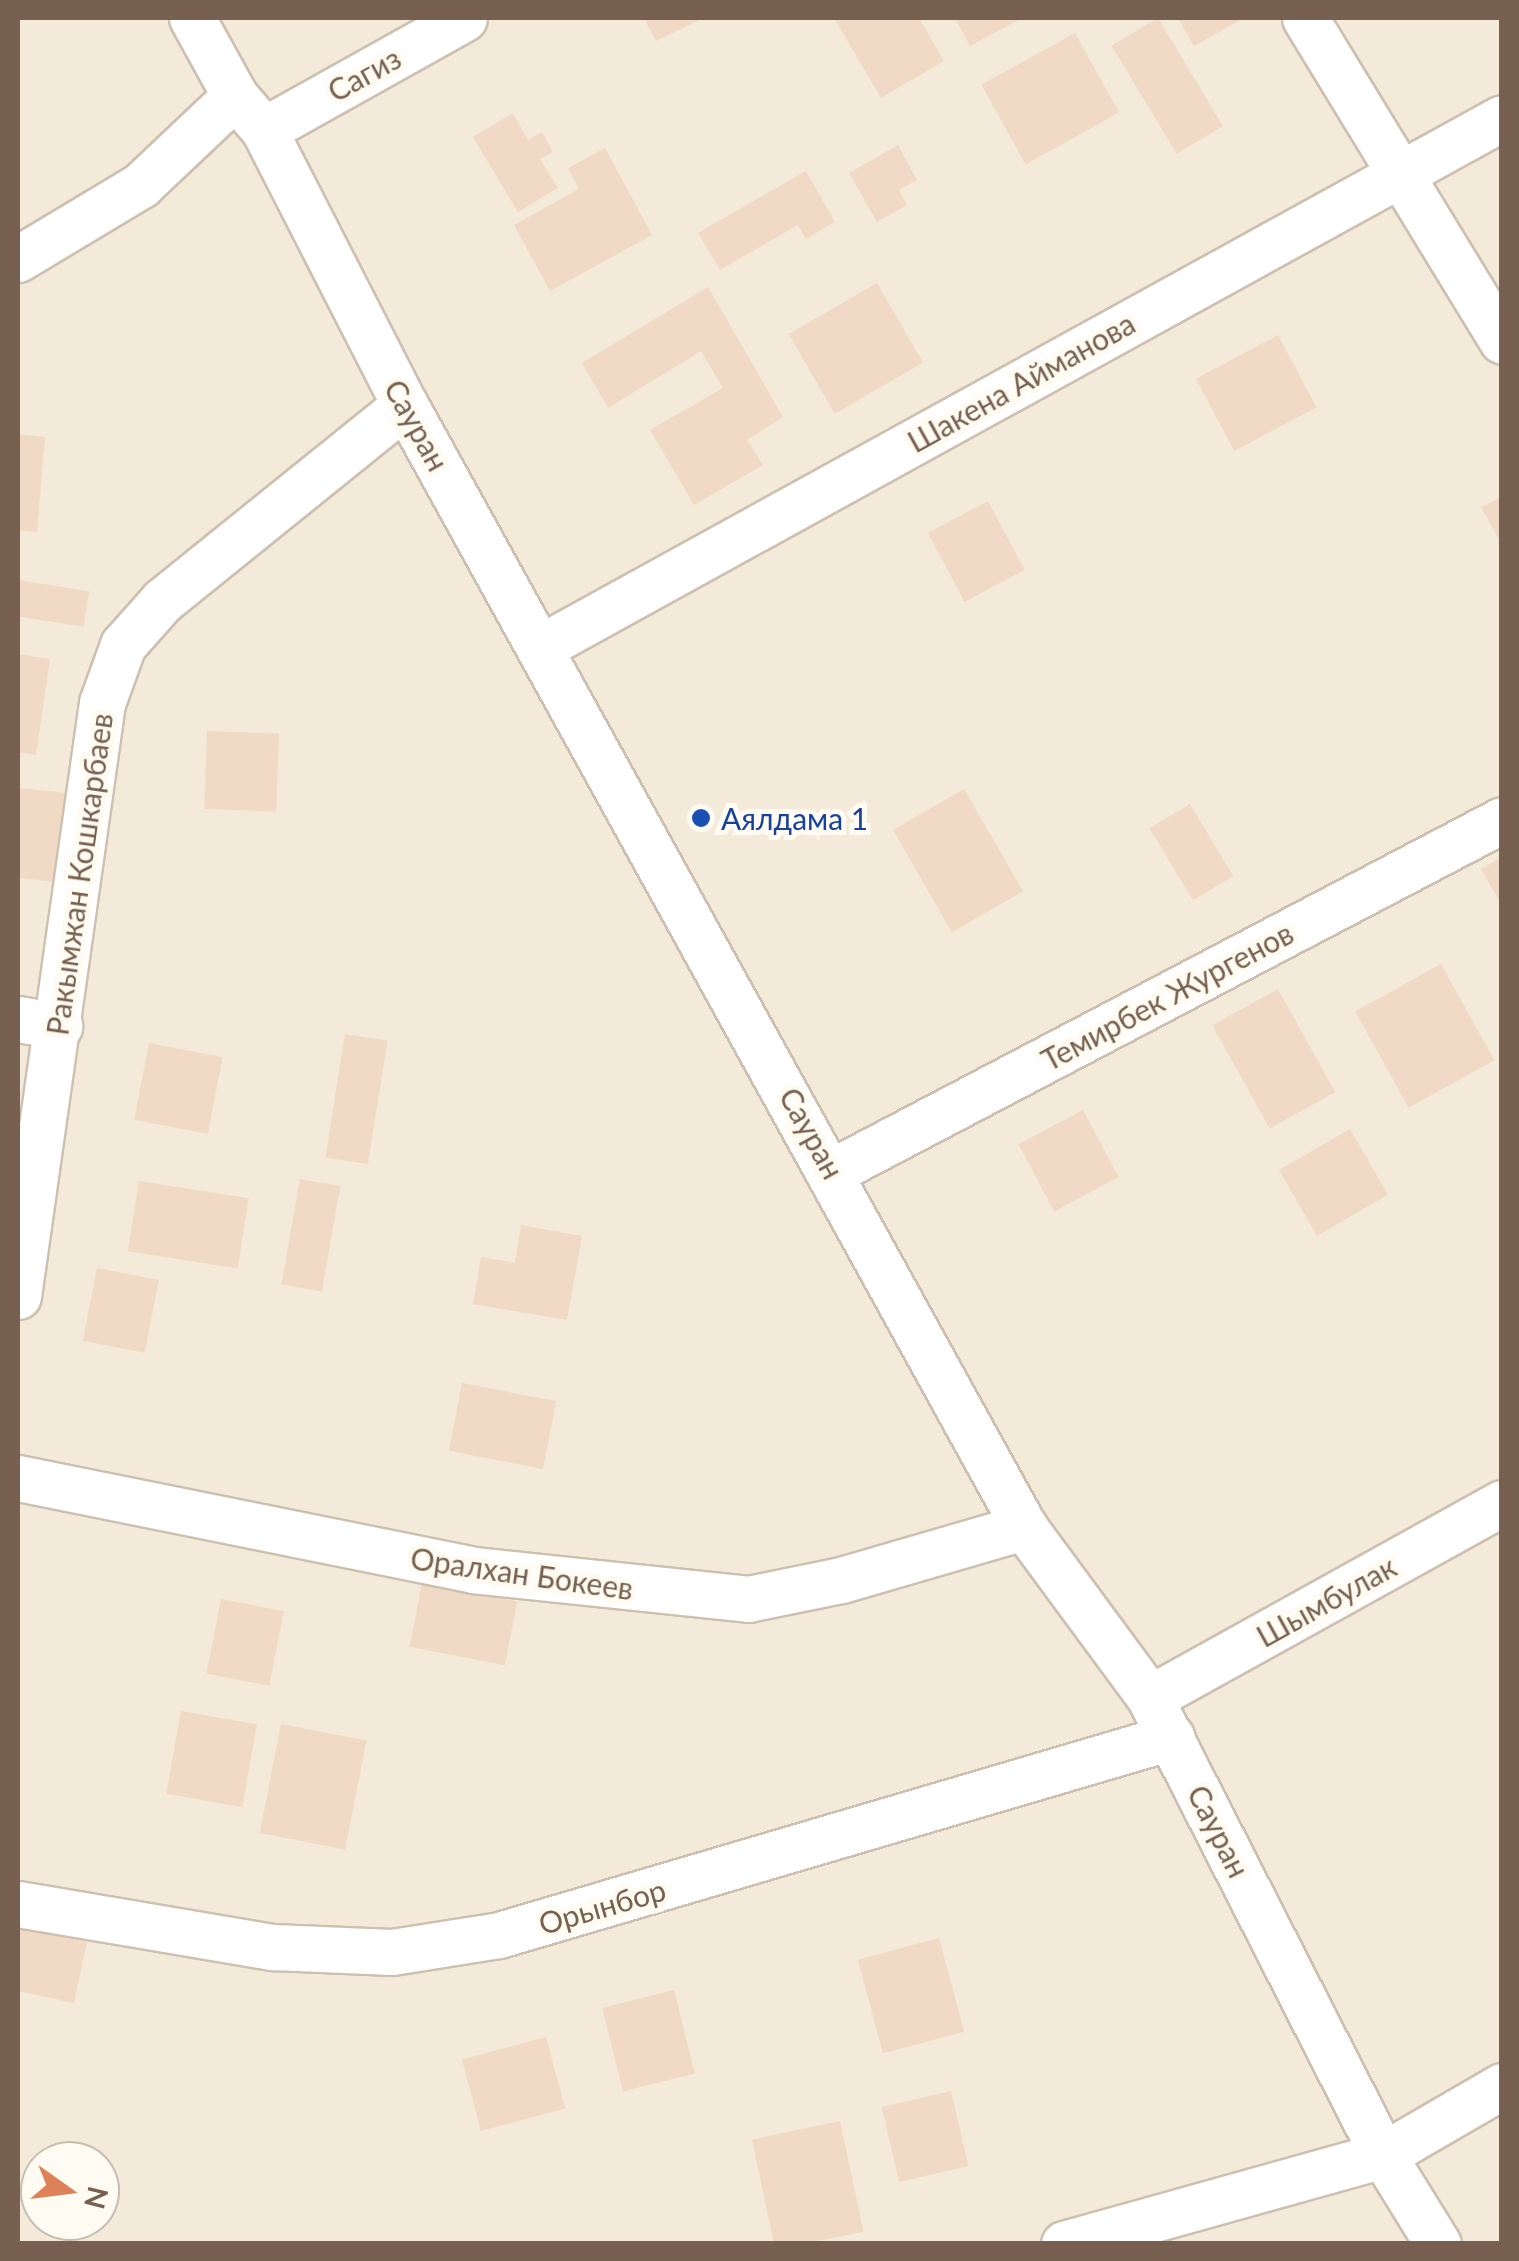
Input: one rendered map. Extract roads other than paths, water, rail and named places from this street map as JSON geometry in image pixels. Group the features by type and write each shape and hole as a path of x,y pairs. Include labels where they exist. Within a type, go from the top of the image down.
{"street":[{"name":"Сауран","path":"192,18 235,96 264,130 405,405 833,1171 1024,1527 1160,1718 1383,2156 1438,2244"},
{"name":"Сагиз","path":"264,130 464,18"},
{"path":"1305,18 1396,175 1502,341"},
{"path":"18,258 141,185 235,96"},
{"name":"Шакена Айманова","path":"540,646 1502,118"},
{"name":"Ракымжан Кошкарбаев","path":"18,1296 38,1022 102,703 123,645 162,602 405,405"},
{"name":"Темирбек Жургенов","path":"833,1171 1502,820"},
{"name":"Оралхан Бокеев","path":"18,1478 473,1570 748,1599 841,1580 1024,1527"},
{"name":"Шымбулак","path":"1160,1718 1502,1503"},
{"name":"Орынбор","path":"18,1904 273,1947 392,1952 498,1935 1160,1718"},
{"path":"1064,2244 1383,2156 1502,2086"}],"place":[{"name":"Аялдама 1","path":"701,818"}]}
